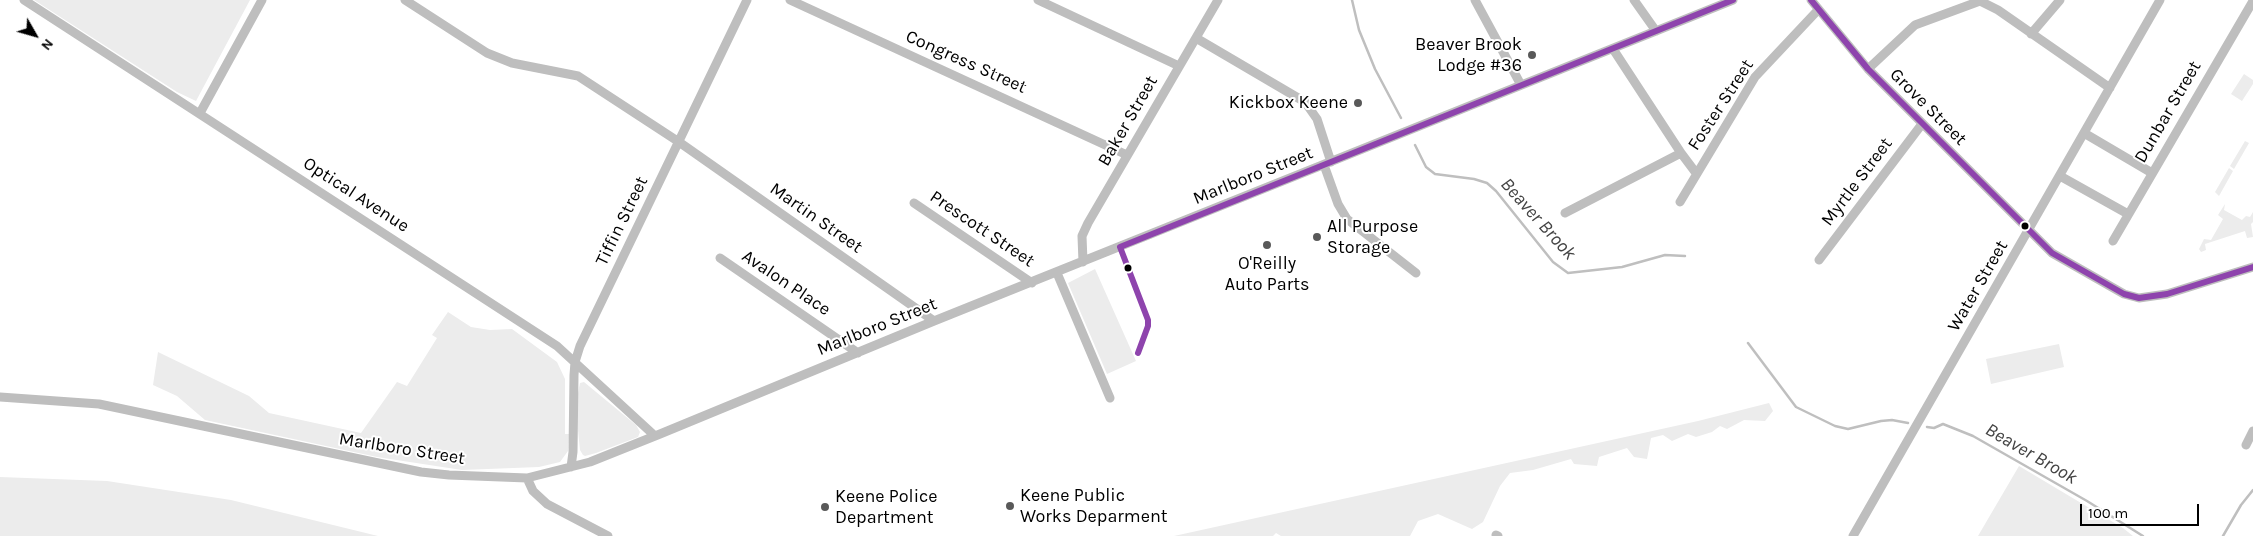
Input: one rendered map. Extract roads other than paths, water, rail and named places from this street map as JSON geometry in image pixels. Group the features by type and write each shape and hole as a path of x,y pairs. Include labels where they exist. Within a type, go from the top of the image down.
{"street":[{"name":"Optical Avenue","path":"24,0 557,346 656,436"},
{"path":"200,113 262,0"},
{"name":"Martin Street","path":"405,0 487,53 512,63 578,76 679,142 934,321"},
{"name":"Tiffin Street","path":"571,467 575,362 589,328 747,0"},
{"name":"Congress Street","path":"790,0 1127,154"},
{"path":"1038,0 1179,66"},
{"name":"Baker Street","path":"1083,262 1081,248 1085,230 1127,154 1218,0"},
{"path":"1475,0 1521,85"},
{"path":"1634,0 1656,31"},
{"name":"Marlboro Street","path":"0,397 99,404 421,472 527,478 571,467 656,436 934,321 1613,49 1722,2 1733,0"},
{"name":"Grove Street","path":"1811,0 1868,69 2052,253 2131,297 2150,298 2167,294 2253,267"},
{"path":"2031,34 2060,0"},
{"name":"Water Street","path":"1856,535 2160,0"},
{"name":"Dunbar Street","path":"2113,241 2253,1"},
{"path":"1868,69 1915,25 1972,2 1987,3 2110,88"},
{"name":"Foster Street","path":"1680,202 1755,77 1818,10"},
{"path":"1196,38 1305,102 1316,119 1338,204 1348,219 1416,273"},
{"path":"1613,49 1680,153 1696,173"},
{"name":"Myrtle Street","path":"1819,260 1922,124"},
{"path":"2084,133 2152,173"},
{"path":"1565,213 1680,153"},
{"path":"2060,176 2128,214"},
{"name":"Prescott Street","path":"914,203 1032,283"},
{"name":"Avalon Place","path":"720,258 858,353"},
{"path":"1057,273 1110,398"},
{"path":"2246,445 2253,431"},
{"path":"527,478 533,491 547,504 608,536"}],"waterway":[{"name":"Beaver Brook","path":"1352,0 1359,30 1375,69 1401,118"},
{"name":"Beaver Brook","path":"1415,145 1426,167 1435,174 1474,179 1487,183 1496,191 1553,262 1568,273 1622,267 1665,255 1685,256"},
{"name":"Beaver Brook","path":"1748,343 1796,407 1835,426 1848,429 1881,421 1892,420 1908,423"},
{"name":"Beaver Brook","path":"1927,427 1934,428 1943,424 1973,436 2087,501 2143,536"},
{"name":"Beaver Brook","path":"2223,536 2241,505 2253,490"}],"place":[{"name":"Beaver Brook Lodge #36","path":"1532,55"},
{"name":"Kickbox Keene","path":"1358,103"},
{"name":"All Purpose Storage","path":"1317,237"},
{"name":"O'Reilly Auto Parts","path":"1267,245"},
{"name":"Keene Public Works Deparment","path":"1010,506"},
{"name":"Keene Police Department","path":"825,507"}]}
